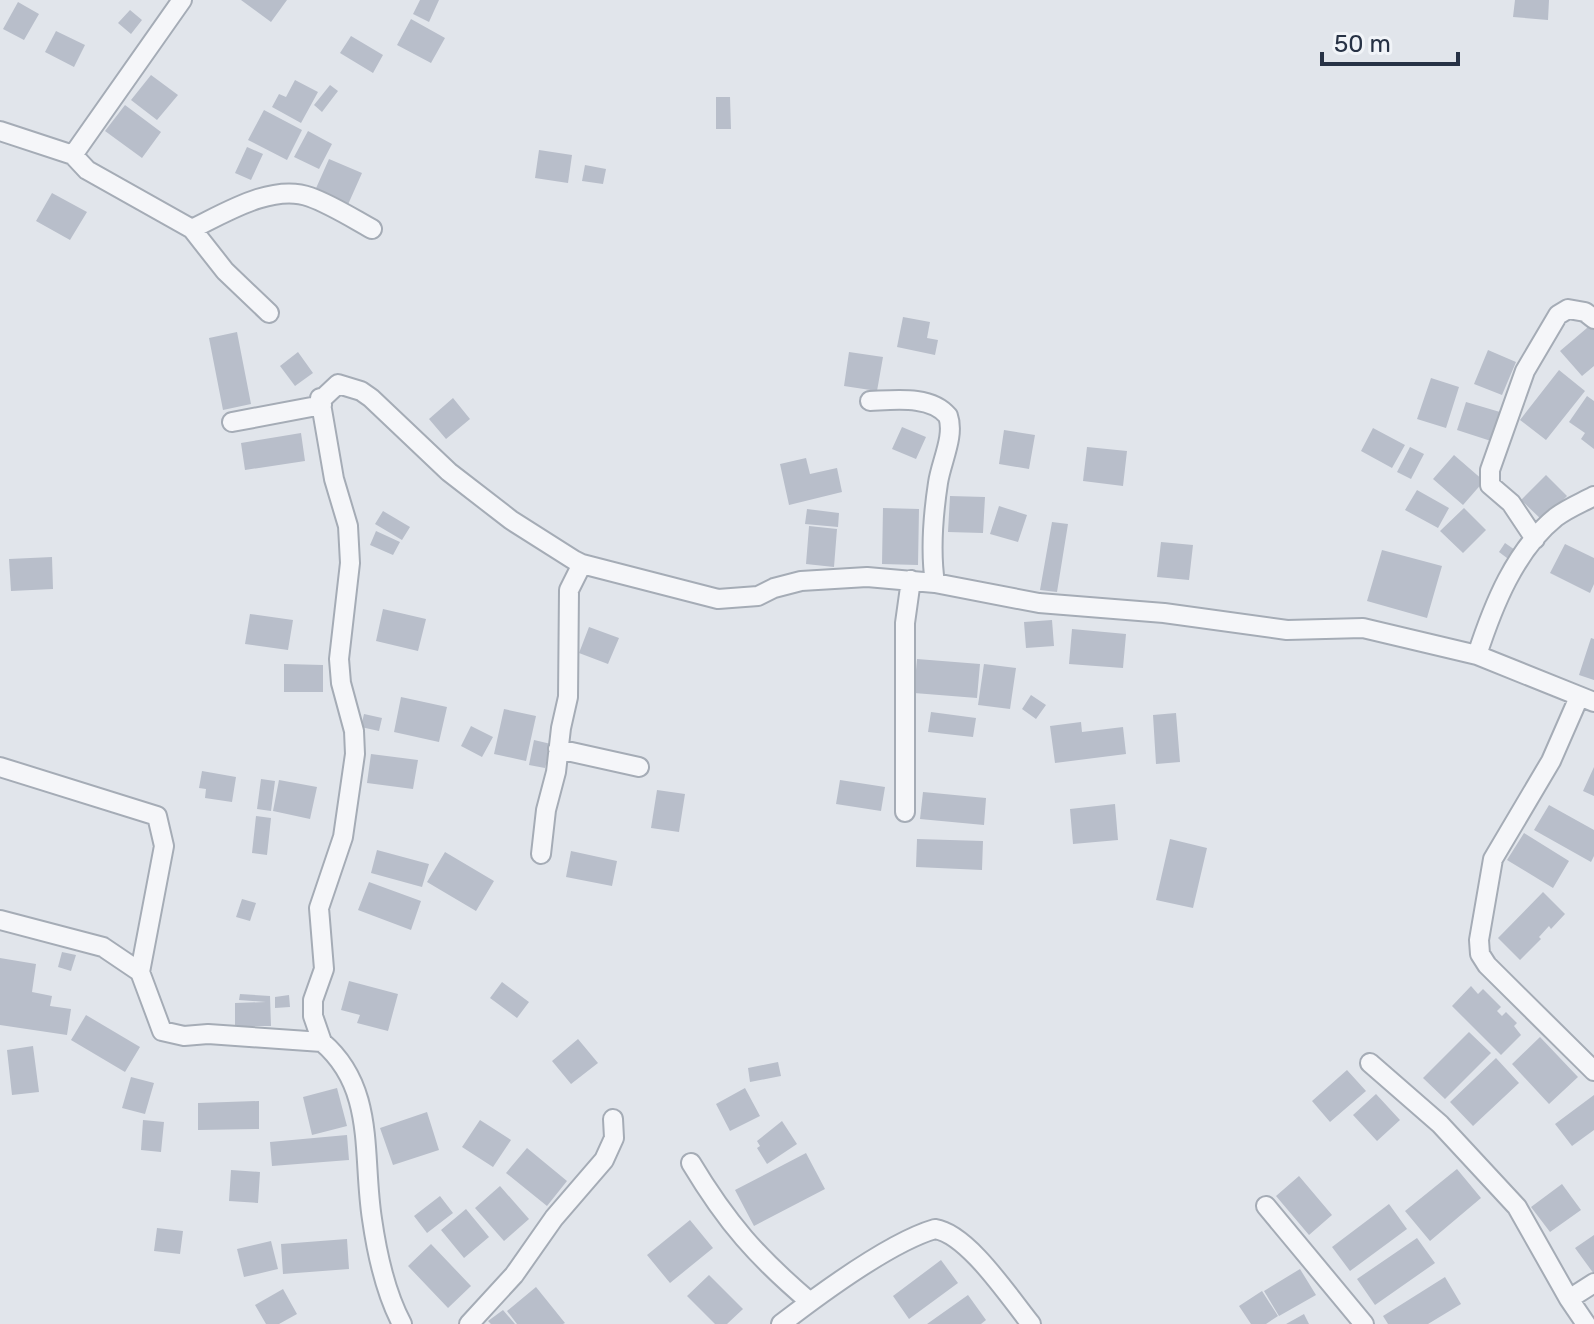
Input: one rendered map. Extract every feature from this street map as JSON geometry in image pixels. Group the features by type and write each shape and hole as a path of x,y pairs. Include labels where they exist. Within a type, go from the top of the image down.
{"street":[{"path":"73,155 182,0"},
{"path":"0,131 73,155 87,170 192,229 225,271 269,313"},
{"path":"192,229 248,201 293,193 311,197 372,229"},
{"path":"1535,539 1511,503 1490,485 1490,470 1525,371 1552,324 1561,312 1568,309 1585,312 1594,319"},
{"path":"402,1324 382,1269 372,1218 362,1105 347,1069 336,1053 322,1042 313,1016 313,1000 324,969 319,908 343,837 355,754 354,731 341,683 339,659 350,563 348,526 327,446 320,398 338,384 361,391 461,482 511,520 582,564 718,599 758,596 801,581 867,577 935,583 1039,603 1164,613 1287,630 1363,628 1477,655 1586,699 1493,859 1479,940 1480,954 1487,965 1594,1071"},
{"path":"870,401 934,404 948,416 950,433 938,480 933,525 935,583"},
{"path":"232,422 322,405"},
{"path":"1477,655 1487,624 1508,579 1535,539 1559,514 1594,496"},
{"path":"541,854 546,810 568,697 569,590 582,564"},
{"path":"905,812 905,623 911,580"},
{"path":"558,749 639,767"},
{"path":"0,767 157,816 164,846 140,972 162,1031 184,1036 208,1034 322,1042"},
{"path":"0,920 103,947 140,972"},
{"path":"1370,1063 1440,1124 1517,1207 1586,1324"},
{"path":"469,1324 514,1275 554,1218 604,1160 614,1138 613,1119"},
{"path":"691,1163 716,1205 743,1239 810,1302"},
{"path":"1266,1206 1364,1324"},
{"path":"781,1324 898,1245 935,1229 956,1236 970,1249 1031,1324"},
{"path":"1569,1299 1594,1283"}],"building":[{"path":"241,0 287,0 271,22"},
{"path":"420,0 439,0 429,22 413,14"},
{"path":"1515,0 1549,0 1548,20 1513,17"},
{"path":"18,2 39,14 24,40 3,29"},
{"path":"130,10 142,20 131,34 118,23"},
{"path":"411,19 445,38 431,63 397,45"},
{"path":"56,31 85,45 74,67 45,52"},
{"path":"351,36 383,55 373,73 340,53"},
{"path":"151,75 178,95 157,120 131,100"},
{"path":"295,80 318,92 301,123 272,107 279,94 286,97"},
{"path":"330,85 338,91 322,112 314,105"},
{"path":"716,97 730,97 731,129 716,129"},
{"path":"125,105 161,132 142,158 105,131"},
{"path":"264,110 302,130 287,160 248,140"},
{"path":"308,131 332,144 319,169 294,157"},
{"path":"247,147 263,154 251,180 235,173"},
{"path":"539,150 572,155 568,183 535,178"},
{"path":"329,159 362,173 346,209 313,195"},
{"path":"585,165 606,169 603,184 582,181"},
{"path":"52,193 87,212 70,240 36,221"},
{"path":"903,317 930,322 927,338 938,340 935,355 897,347"},
{"path":"1594,322 1594,366 1582,376 1560,351"},
{"path":"237,332 251,404 223,410 209,338"},
{"path":"1488,350 1516,362 1502,395 1474,384"},
{"path":"298,352 313,373 295,386 280,366"},
{"path":"849,352 883,357 877,391 844,386"},
{"path":"1559,370 1585,391 1546,440 1520,420"},
{"path":"1431,378 1459,387 1446,428 1417,419"},
{"path":"1587,396 1594,401 1594,449 1581,439 1585,433 1569,422"},
{"path":"453,398 470,419 446,439 429,419"},
{"path":"1466,402 1500,412 1491,441 1457,430"},
{"path":"902,427 926,437 916,459 892,449"},
{"path":"1373,428 1405,445 1392,468 1361,451"},
{"path":"1004,430 1035,435 1029,469 999,464"},
{"path":"301,433 305,461 245,470 241,443"},
{"path":"1087,447 1127,451 1123,486 1083,481"},
{"path":"1410,447 1424,454 1411,479 1397,472"},
{"path":"1454,455 1484,481 1463,505 1433,479"},
{"path":"806,458 810,474 837,468 842,492 789,505 780,464"},
{"path":"1546,475 1567,496 1543,521 1521,500"},
{"path":"1417,490 1449,508 1438,528 1405,510"},
{"path":"950,496 985,497 983,533 948,532"},
{"path":"999,506 1027,515 1018,542 990,534"},
{"path":"883,508 919,509 918,565 882,564"},
{"path":"1464,508 1486,530 1463,553 1440,531"},
{"path":"807,509 839,513 838,527 805,524"},
{"path":"383,511 410,527 402,540 375,524"},
{"path":"1052,522 1068,524 1057,592 1040,590"},
{"path":"809,526 837,529 834,567 806,564"},
{"path":"376,531 400,542 393,555 370,545"},
{"path":"1161,542 1193,545 1189,580 1157,577"},
{"path":"1505,543 1518,552 1511,561 1499,552"},
{"path":"1565,544 1594,558 1594,584 1590,593 1550,573"},
{"path":"1382,550 1442,566 1427,618 1367,601"},
{"path":"52,557 53,589 11,591 9,559"},
{"path":"383,609 426,619 418,651 376,641"},
{"path":"250,614 293,620 288,650 245,644"},
{"path":"1052,620 1054,646 1026,648 1024,622"},
{"path":"589,627 619,638 608,664 579,653"},
{"path":"1072,629 1126,634 1123,668 1069,664"},
{"path":"1591,638 1594,639 1594,680 1579,675"},
{"path":"917,659 980,664 977,698 914,693"},
{"path":"284,664 323,665 323,692 284,692"},
{"path":"984,664 1016,668 1010,709 978,705"},
{"path":"1031,695 1046,705 1036,719 1022,709"},
{"path":"401,697 447,707 439,742 394,732"},
{"path":"504,709 536,716 526,761 494,754"},
{"path":"931,712 976,718 973,737 928,732"},
{"path":"1176,713 1180,762 1156,764 1153,715"},
{"path":"364,714 382,718 379,731 361,727"},
{"path":"1081,722 1082,732 1123,727 1126,754 1055,763 1050,726"},
{"path":"471,726 493,737 482,757 461,746"},
{"path":"534,740 551,744 545,768 529,765"},
{"path":"371,754 418,760 413,789 367,783"},
{"path":"1594,767 1594,796 1583,791"},
{"path":"202,771 236,777 232,802 205,798 206,789 199,788"},
{"path":"261,779 275,781 271,811 257,809"},
{"path":"279,780 317,787 310,819 273,811"},
{"path":"840,780 885,787 881,811 836,804"},
{"path":"657,790 685,794 679,832 651,828"},
{"path":"923,792 986,798 984,825 920,819"},
{"path":"1115,804 1118,840 1073,844 1070,809"},
{"path":"1549,805 1594,830 1594,856 1591,862 1534,830"},
{"path":"256,816 271,818 267,855 252,853"},
{"path":"1524,833 1569,861 1553,888 1507,860"},
{"path":"917,839 983,841 982,870 916,867"},
{"path":"1170,839 1207,848 1193,908 1156,900"},
{"path":"377,850 429,864 422,887 371,873"},
{"path":"571,851 617,861 612,886 566,877"},
{"path":"445,852 494,881 476,911 427,882"},
{"path":"369,882 421,901 411,930 358,910"},
{"path":"1543,892 1565,914 1551,929 1549,926 1520,960 1498,938"},
{"path":"242,899 256,903 250,921 236,917"},
{"path":"62,952 76,955 71,971 58,967"},
{"path":"0,958 36,964 32,992 52,996 50,1006 71,1009 67,1035 0,1025"},
{"path":"349,981 398,994 388,1031 357,1023 360,1015 341,1010"},
{"path":"502,982 529,1002 517,1018 490,998"},
{"path":"1471,986 1478,994 1483,989 1501,1007 1497,1011 1502,1016 1506,1012 1517,1023 1514,1026 1521,1035 1501,1055 1452,1006"},
{"path":"240,994 270,996 271,1026 235,1026 235,1003 266,1002 239,1000"},
{"path":"289,995 290,1007 275,1008 275,997"},
{"path":"86,1015 140,1047 125,1072 71,1040"},
{"path":"1469,1032 1491,1053 1445,1099 1423,1078"},
{"path":"1540,1037 1578,1077 1549,1104 1512,1064"},
{"path":"578,1039 598,1063 571,1084 552,1061"},
{"path":"33,1046 39,1092 12,1095 7,1050"},
{"path":"1496,1058 1519,1083 1473,1126 1450,1102"},
{"path":"778,1062 781,1076 750,1082 748,1068"},
{"path":"1347,1070 1366,1091 1330,1122 1312,1101"},
{"path":"131,1077 154,1083 145,1114 122,1108"},
{"path":"337,1088 347,1126 312,1135 303,1097"},
{"path":"745,1088 760,1116 730,1131 716,1104"},
{"path":"1376,1094 1400,1120 1377,1141 1353,1115"},
{"path":"1594,1095 1594,1130 1572,1146 1555,1124"},
{"path":"259,1101 259,1129 198,1130 198,1103"},
{"path":"427,1112 439,1150 393,1165 380,1128"},
{"path":"143,1120 164,1122 161,1152 141,1150"},
{"path":"480,1120 511,1140 493,1167 462,1147"},
{"path":"782,1121 797,1144 767,1164 757,1148 760,1146 757,1141"},
{"path":"347,1135 349,1160 272,1166 270,1142"},
{"path":"527,1148 567,1181 547,1206 506,1173"},
{"path":"806,1153 825,1189 754,1226 735,1190"},
{"path":"1457,1169 1481,1198 1430,1241 1405,1211"},
{"path":"231,1170 260,1172 258,1203 229,1201"},
{"path":"1299,1176 1332,1215 1309,1235 1276,1196"},
{"path":"1562,1184 1581,1210 1550,1232 1531,1207"},
{"path":"500,1186 529,1219 504,1241 475,1208"},
{"path":"440,1196 453,1213 427,1233 414,1216"},
{"path":"1389,1204 1407,1229 1350,1271 1332,1247"},
{"path":"466,1209 489,1237 464,1258 441,1230"},
{"path":"690,1220 713,1248 670,1283 647,1255"},
{"path":"157,1228 183,1231 180,1254 154,1251"},
{"path":"1594,1235 1594,1274 1575,1248"},
{"path":"1417,1238 1435,1263 1375,1305 1357,1279"},
{"path":"347,1239 349,1269 283,1274 281,1244"},
{"path":"271,1241 278,1269 244,1277 237,1249"},
{"path":"431,1244 471,1286 448,1308 408,1266"},
{"path":"941,1260 958,1283 909,1319 893,1296"},
{"path":"1300,1269 1316,1295 1279,1316 1264,1291"},
{"path":"709,1275 743,1309 727,1324 715,1324 687,1296"},
{"path":"1445,1277 1461,1304 1428,1324 1388,1324 1383,1316"},
{"path":"536,1287 565,1323 517,1324 507,1311"},
{"path":"283,1289 297,1314 279,1324 266,1324 255,1305"},
{"path":"1262,1291 1278,1316 1266,1324 1251,1324 1239,1306"},
{"path":"968,1295 986,1320 981,1324 927,1324"},
{"path":"503,1310 515,1324 491,1324 488,1321"},
{"path":"1304,1314 1309,1324 1286,1324"}]}
